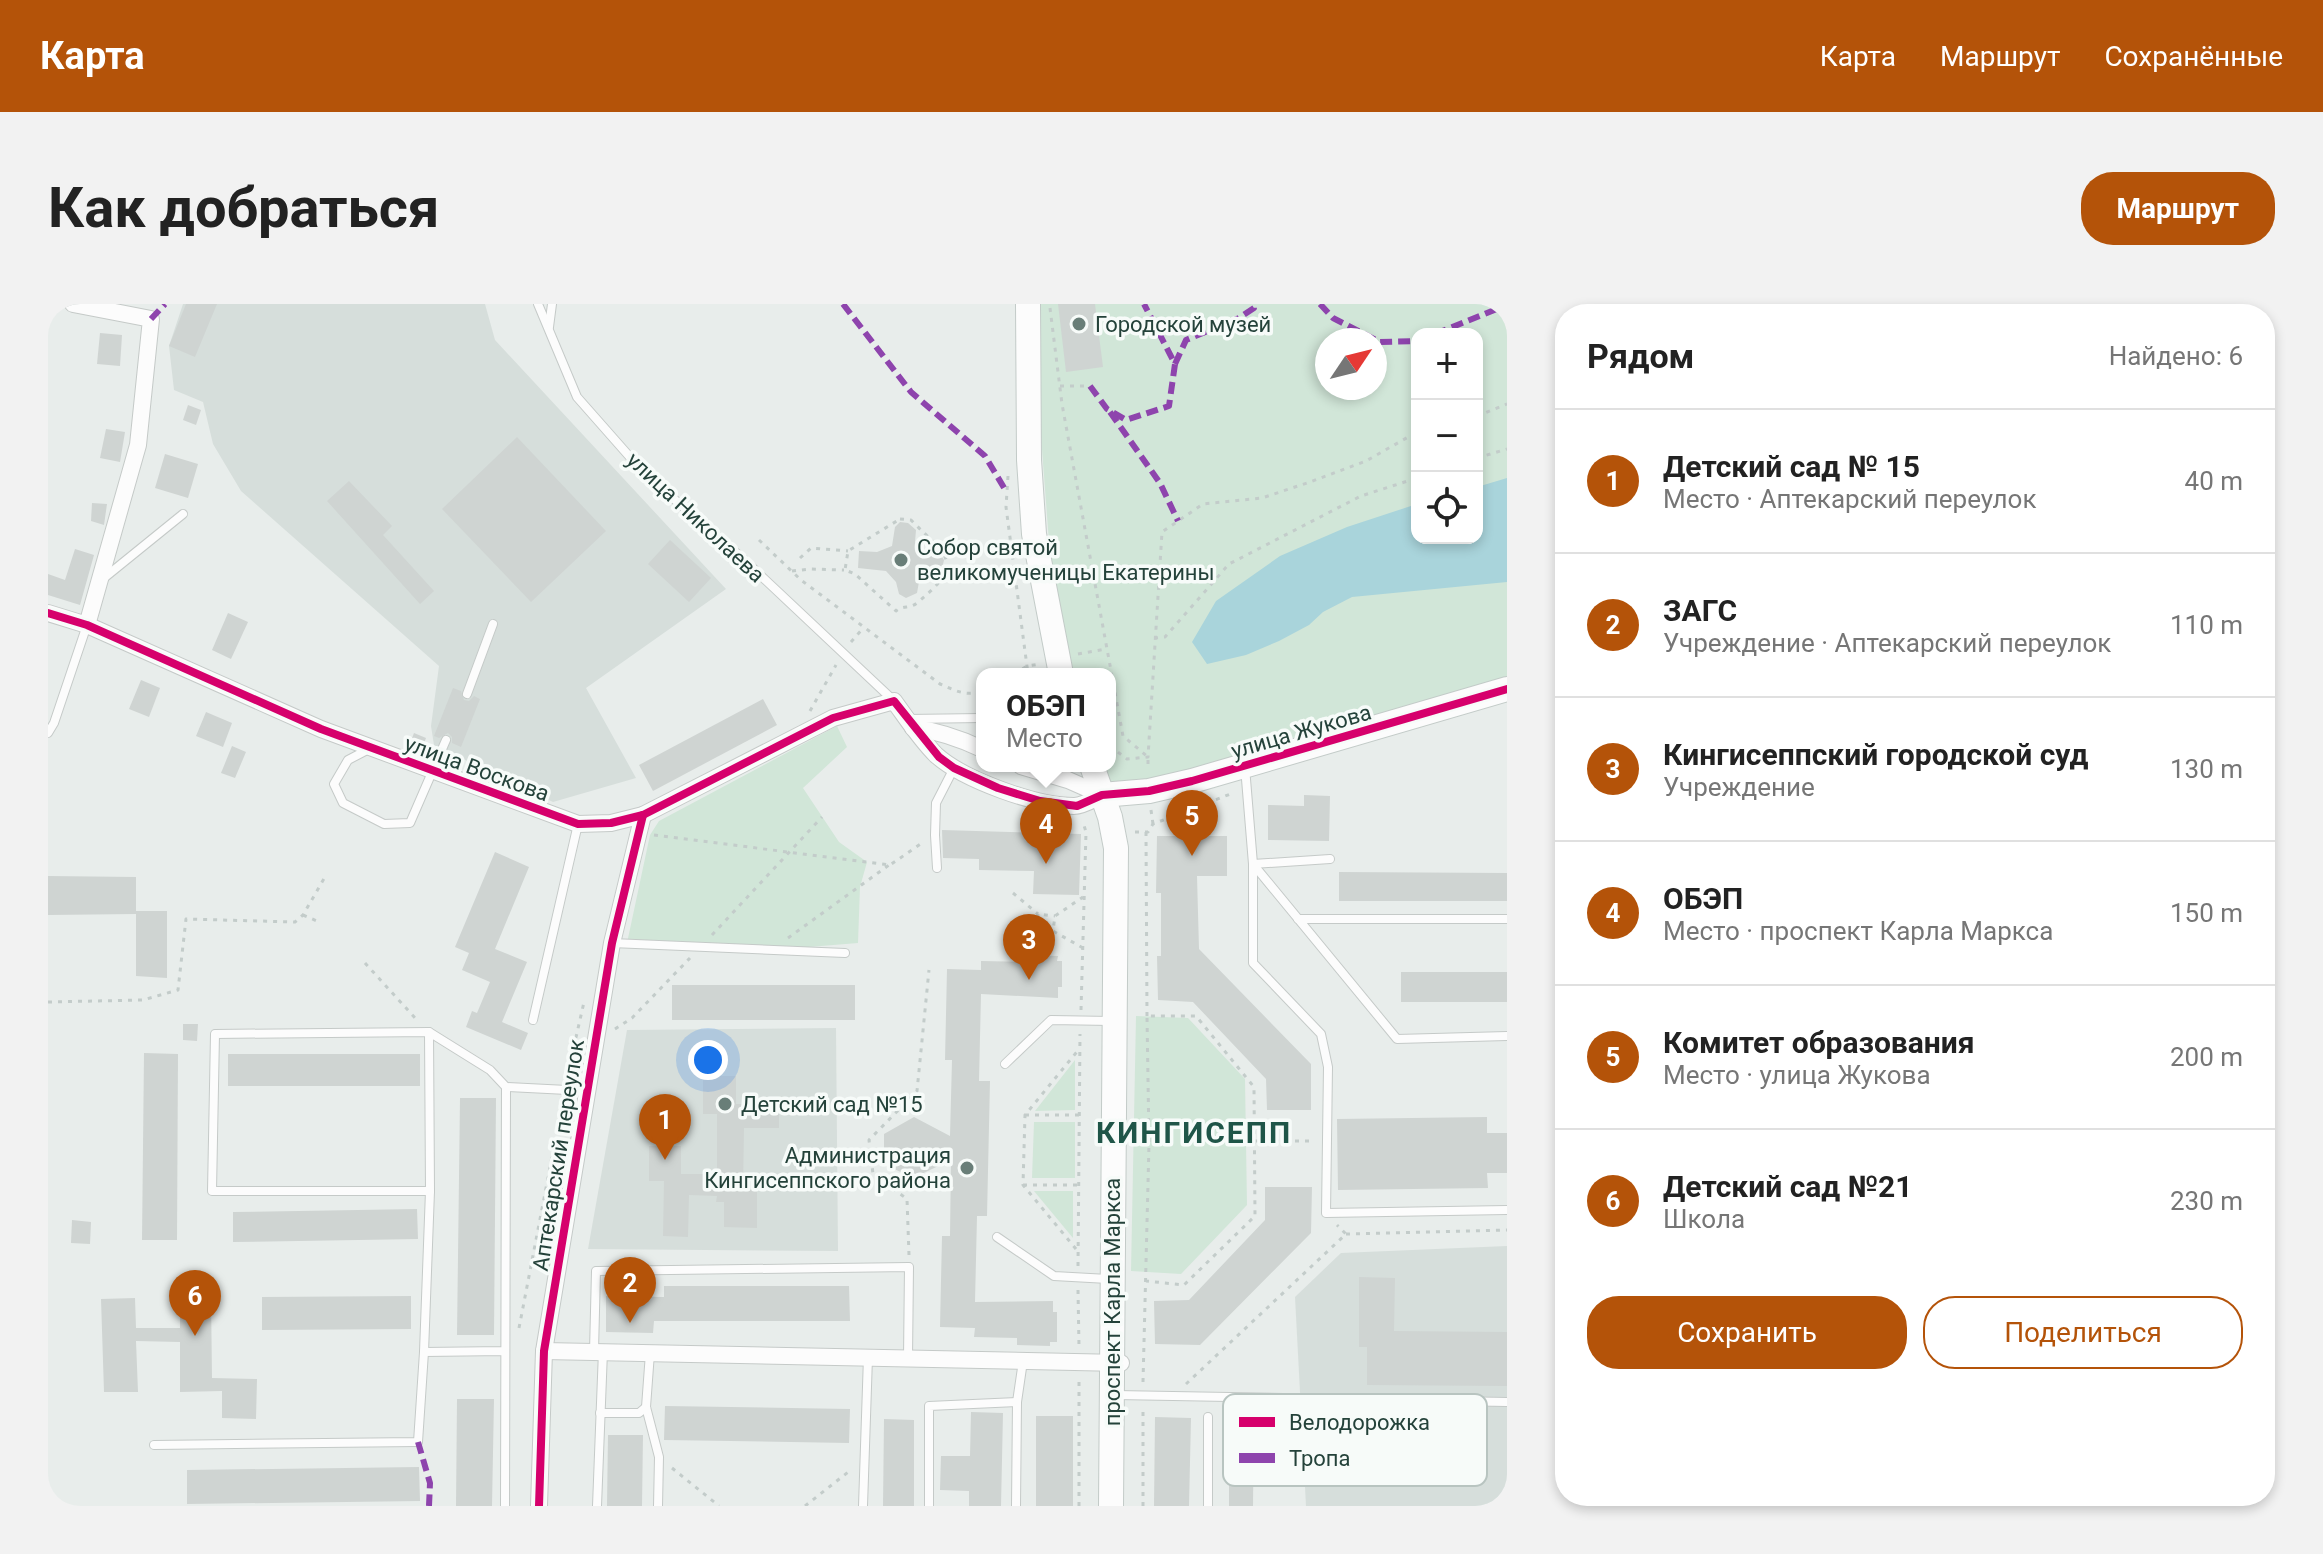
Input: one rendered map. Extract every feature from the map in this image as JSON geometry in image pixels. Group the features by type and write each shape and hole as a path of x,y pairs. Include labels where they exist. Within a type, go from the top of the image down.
{"main road":[{"path":"1037,310 1029,460 1034,534 1071,668"},
{"name":"улица Жукова","path":"1102,795 1246,777 1507,689"},
{"name":"проспект Карла Маркса","path":"1094,772 1116,848 1112,1279 1116,1363 1125,1395 1111,1506"},
{"path":"1114,833 1123,852 1116,1363"},
{"path":"1120,1506 1125,1395"}],"street":[{"path":"73,304 151,319 138,445 87,625"},
{"name":"улица Воскова","path":"48,613 87,625 321,729 578,824 611,823 643,815 833,718 894,701"},
{"path":"894,701 939,757 954,768 998,788 1040,801 1077,806 1102,795"},
{"path":"910,723 976,746"},
{"path":"1041,772 1102,795"},
{"name":"Аптекарский переулок","path":"539,1506 544,1351 612,943 643,815"},
{"path":"544,1351 1116,1363"}],"lane":[{"name":"улица Николаева","path":"538,304 577,397 644,473 741,557 894,701"},
{"path":"548,329 552,304"},
{"path":"100,582 183,514"},
{"path":"467,694 493,624"},
{"path":"48,733 87,625"},
{"path":"910,723 976,718"},
{"path":"371,748 348,760 334,784 343,803 384,824 410,823 446,740"},
{"path":"937,868 936,803 954,768"},
{"path":"1246,777 1253,864 1253,963 1321,1034 1328,1067 1326,1213 1507,1210"},
{"path":"533,1020 578,824"},
{"path":"1253,864 1330,859"},
{"path":"1253,864 1397,1039 1507,1036"},
{"path":"1298,919 1507,919"},
{"path":"612,943 845,953"},
{"path":"1005,1064 1051,1020 1113,1021"},
{"path":"154,1445 418,1442 430,1191 429,1032"},
{"path":"430,1191 212,1191 215,1034 429,1032 490,1070 506,1087 505,1506"},
{"path":"506,1087 587,1091"},
{"path":"997,1237 1054,1276 1112,1279"},
{"path":"597,1506 600,1413 596,1271 909,1267 908,1358"},
{"path":"424,1352 505,1351"},
{"path":"650,1352 646,1407 659,1457 658,1506"},
{"path":"863,1506 868,1357"},
{"path":"1016,1506 1017,1402 1023,1361"},
{"path":"1125,1395 1223,1398"},
{"path":"929,1506 929,1406 1017,1402"},
{"path":"1487,1402 1507,1402"},
{"path":"600,1413 639,1413 646,1407"},
{"path":"1208,1417 1208,1506"}],"path":[{"path":"1037,310 1048,304 1111,668"},
{"path":"1060,386 1090,386"},
{"path":"1483,414 1507,404"},
{"path":"1153,824 1148,757 1162,532 1203,504 1262,498 1366,461 1411,435"},
{"path":"1483,456 1507,449"},
{"path":"1154,638 1165,637 1229,564 1361,496 1411,480"},
{"path":"792,571 845,570 855,574 896,611 917,604 946,572 949,564 946,555 911,520 900,519 848,551 844,560 845,570"},
{"path":"759,540 792,571 940,684 959,693 976,692"},
{"path":"800,558 811,548 848,551"},
{"path":"807,716 842,653 864,627"},
{"path":"1071,668 1077,654"},
{"path":"1116,697 1123,736 1148,757"},
{"path":"1116,751 1127,759 1148,757"},
{"path":"1143,1506 1125,1395 1146,1281 1149,1144 1146,832 1153,824 1246,777"},
{"path":"1077,806 1086,832 1080,1048 1079,1506"},
{"path":"1114,833 1146,832"},
{"path":"638,834 890,865"},
{"path":"772,950 935,835"},
{"path":"48,1002 143,1000 178,990 186,919 295,922 303,915 325,877"},
{"path":"1013,893 1038,914 1055,916 1084,896"},
{"path":"1038,914 1036,931 1053,931 1083,948"},
{"path":"303,915 317,921"},
{"path":"1053,931 1055,916"},
{"path":"365,963 429,1032"},
{"path":"909,1267 907,1199 873,1174 869,1140 917,1091 929,970"},
{"path":"517,1340 586,995"},
{"path":"1146,1281 1184,1285 1255,1216 1254,1087 1196,1016 1147,1016"},
{"path":"1078,1251 1023,1185 1025,1115 1080,1048"},
{"path":"1025,1115 1080,1115"},
{"path":"1254,1141 1327,1141"},
{"path":"1023,1185 1079,1185"},
{"path":"1326,1213 1346,1234"},
{"path":"1173,1397 1346,1234 1507,1230"},
{"path":"659,1457 719,1506"},
{"path":"805,1506 865,1459"}],"shaded area":[{"path":"183,304 485,304 495,340 726,589 586,688 636,778 553,802 434,745 431,726 439,666 241,491 213,444 203,402 174,390 169,346"},
{"name":"Детский сад №15","path":"836,1028 838,1251 588,1249 627,1030"},
{"path":"1507,1246 1507,1506 1306,1506 1305,1486 1487,1486 1487,1394 1300,1394 1295,1297 1341,1253"}],"green space":[{"path":"1031,304 1507,304 1507,689 1102,795 1095,772 1116,772 1116,668 1060,668 1058,661"},
{"path":"837,726 847,747 803,788 839,842 867,862 860,887 858,943 772,950 627,943 650,835 659,821"},
{"path":"1136,1016 1188,1018 1245,1079 1247,1205 1181,1274 1131,1271"},
{"path":"1075,1060 1075,1110 1035,1111"},
{"path":"1034,1122 1075,1122 1075,1178 1032,1178"},
{"path":"1034,1191 1073,1191 1073,1238"}],"water":[{"path":"1507,478 1507,582 1352,597 1279,641 1246,655 1207,664 1192,642 1216,601 1280,556 1347,527 1411,506 1411,544 1483,544 1483,485"}],"building":[{"path":"186,304 217,304 195,357 169,346"},
{"name":"Городской музей","path":"1058,304 1095,304 1103,367 1066,372"},
{"path":"100,333 122,335 120,366 97,364"},
{"path":"188,405 201,410 196,425 183,420"},
{"path":"106,429 125,432 120,462 100,458"},
{"path":"517,437 606,531 531,602 442,509"},
{"path":"165,454 198,464 188,498 155,488"},
{"path":"349,481 392,526 383,535 434,591 420,604 327,501"},
{"path":"92,503 107,504 104,525 91,521"},
{"name":"Собор святой великомученицы Екатерины","path":"900,522 908,523 916,530 915,542 925,553 932,550 939,552 944,560 937,574 920,576 917,593 906,598 899,594 896,582 886,571 858,568 859,551 877,552 892,546 895,527"},
{"path":"670,540 711,578 689,602 648,564"},
{"path":"75,549 94,555 80,605 48,595 48,574 65,580"},
{"path":"228,613 248,622 231,659 212,650"},
{"path":"141,680 160,688 149,717 129,709"},
{"path":"453,688 461,691 464,700 469,701 474,696 480,699 461,747 452,743 448,733 439,738 434,736"},
{"path":"763,699 777,725 653,791 639,765"},
{"path":"206,712 232,723 223,747 196,736"},
{"path":"414,733 426,738 420,754 408,749"},
{"path":"232,746 246,752 235,778 221,773"},
{"path":"1304,795 1330,796 1329,841 1268,840 1268,805 1304,806"},
{"path":"942,830 1081,834 1079,895 1033,894 1034,871 979,870 979,859 943,858"},
{"path":"1157,836 1227,836 1227,876 1197,876 1199,949 1311,1064 1311,1110 1267,1110 1266,1079 1193,1002 1158,1000 1161,893 1156,893"},
{"path":"495,852 529,867 495,949 527,962 502,1022 528,1033 521,1050 466,1027 472,1011 477,1013 490,982 462,970 469,953 455,947"},
{"path":"1339,872 1507,873 1507,901 1339,901"},
{"path":"48,876 136,877 136,911 167,911 167,978 136,976 136,914 48,915"},
{"path":"1025,955 1058,956 1057,961 1062,961 1062,987 1058,987 1058,998 981,994 979,1081 990,1081 987,1216 977,1216 975,1302 1053,1301 1053,1312 1057,1312 1057,1342 1050,1342 1050,1346 1017,1345 1017,1338 974,1337 975,1328 940,1327 942,1236 950,1236 951,1160 913,1178 884,1164 884,1134 914,1117 950,1136 952,1060 945,1060 947,969 981,970 981,961 1025,962"},
{"path":"1401,972 1507,972 1507,1002 1401,1002"},
{"path":"672,985 855,985 855,1020 672,1020"},
{"path":"183,1024 198,1024 197,1041 183,1040"},
{"path":"144,1053 178,1054 177,1240 142,1240"},
{"path":"228,1054 420,1054 420,1086 228,1086"},
{"path":"703,1076 736,1076 736,1104 779,1104 779,1128 744,1128 743,1189 757,1189 757,1228 724,1227 724,1202 716,1202 717,1196 689,1195 688,1237 663,1236 664,1181 649,1181 649,1146 681,1146 681,1174 717,1174 717,1114 703,1114"},
{"path":"460,1098 496,1098 494,1335 457,1335"},
{"path":"1487,1117 1487,1133 1507,1133 1507,1173 1487,1173 1488,1188 1338,1190 1337,1119"},
{"path":"1265,1187 1312,1187 1311,1233 1200,1345 1155,1344 1154,1301 1189,1300 1265,1220"},
{"path":"417,1209 418,1239 233,1242 233,1212"},
{"path":"72,1220 91,1222 90,1244 71,1243"},
{"path":"1359,1277 1395,1278 1394,1331 1507,1332 1507,1386 1367,1385 1367,1347 1359,1347"},
{"path":"664,1286 849,1286 850,1321 654,1321 653,1333 606,1332 606,1296 664,1297"},
{"path":"180,1296 211,1296 212,1378 257,1379 256,1419 222,1418 222,1391 180,1392 180,1342 136,1341 138,1392 104,1392 101,1299 135,1298 136,1328 180,1328"},
{"path":"411,1296 411,1329 262,1330 262,1297"},
{"path":"457,1399 494,1399 492,1506 456,1506"},
{"path":"665,1406 850,1409 849,1443 664,1440"},
{"path":"971,1412 1003,1413 1001,1506 969,1506 969,1491 940,1490 941,1456 970,1456"},
{"path":"1036,1416 1073,1416 1073,1506 1036,1506"},
{"path":"1155,1417 1191,1418 1189,1506 1154,1506"},
{"path":"884,1419 914,1420 914,1506 883,1506"},
{"path":"608,1435 643,1435 642,1506 607,1506"},
{"path":"419,1467 420,1501 187,1504 187,1470"},
{"path":"1229,1486 1253,1486 1253,1506 1229,1506"}],"marked path":[{"path":"151,319 165,304"},
{"path":"843,304 911,392 985,456 1006,491"},
{"path":"1090,386 1107,409 1126,420 1169,406 1175,364 1144,304"},
{"path":"1175,364 1186,340 1239,318 1254,308 1254,304"},
{"path":"1320,304 1333,318 1380,342 1411,341"},
{"path":"1450,328 1507,305"},
{"path":"1110,412 1160,483 1178,521"},
{"path":"418,1442 430,1483 429,1506"}],"cycle path":[{"path":"48,613 87,625 321,729 578,824 611,823 643,815 833,718 894,701 939,757 954,768 998,788 1040,801 1077,806 1102,795 1149,791 1192,781 1507,689"},
{"path":"539,1506 544,1351 612,943 643,815"}],"place":[{"name":"Городской музей","path":"1079,324"},
{"name":"Собор святой великомученицы Екатерины","path":"901,560"},
{"name":"Комитет образования","path":"1192,856"},
{"name":"ОБЭП","path":"1046,864"},
{"name":"Кингисеппский городской суд","path":"1029,980"},
{"name":"Детский сад №15","path":"725,1104"},
{"name":"Детский сад № 15","path":"665,1160"},
{"name":"Администрация Кингисеппского района","path":"967,1168"},
{"name":"ЗАГС","path":"630,1323"},
{"name":"Детский сад №21","path":"195,1336"}],"district":[{"name":"КИНГИСЕПП","path":"1194,1133"}]}
